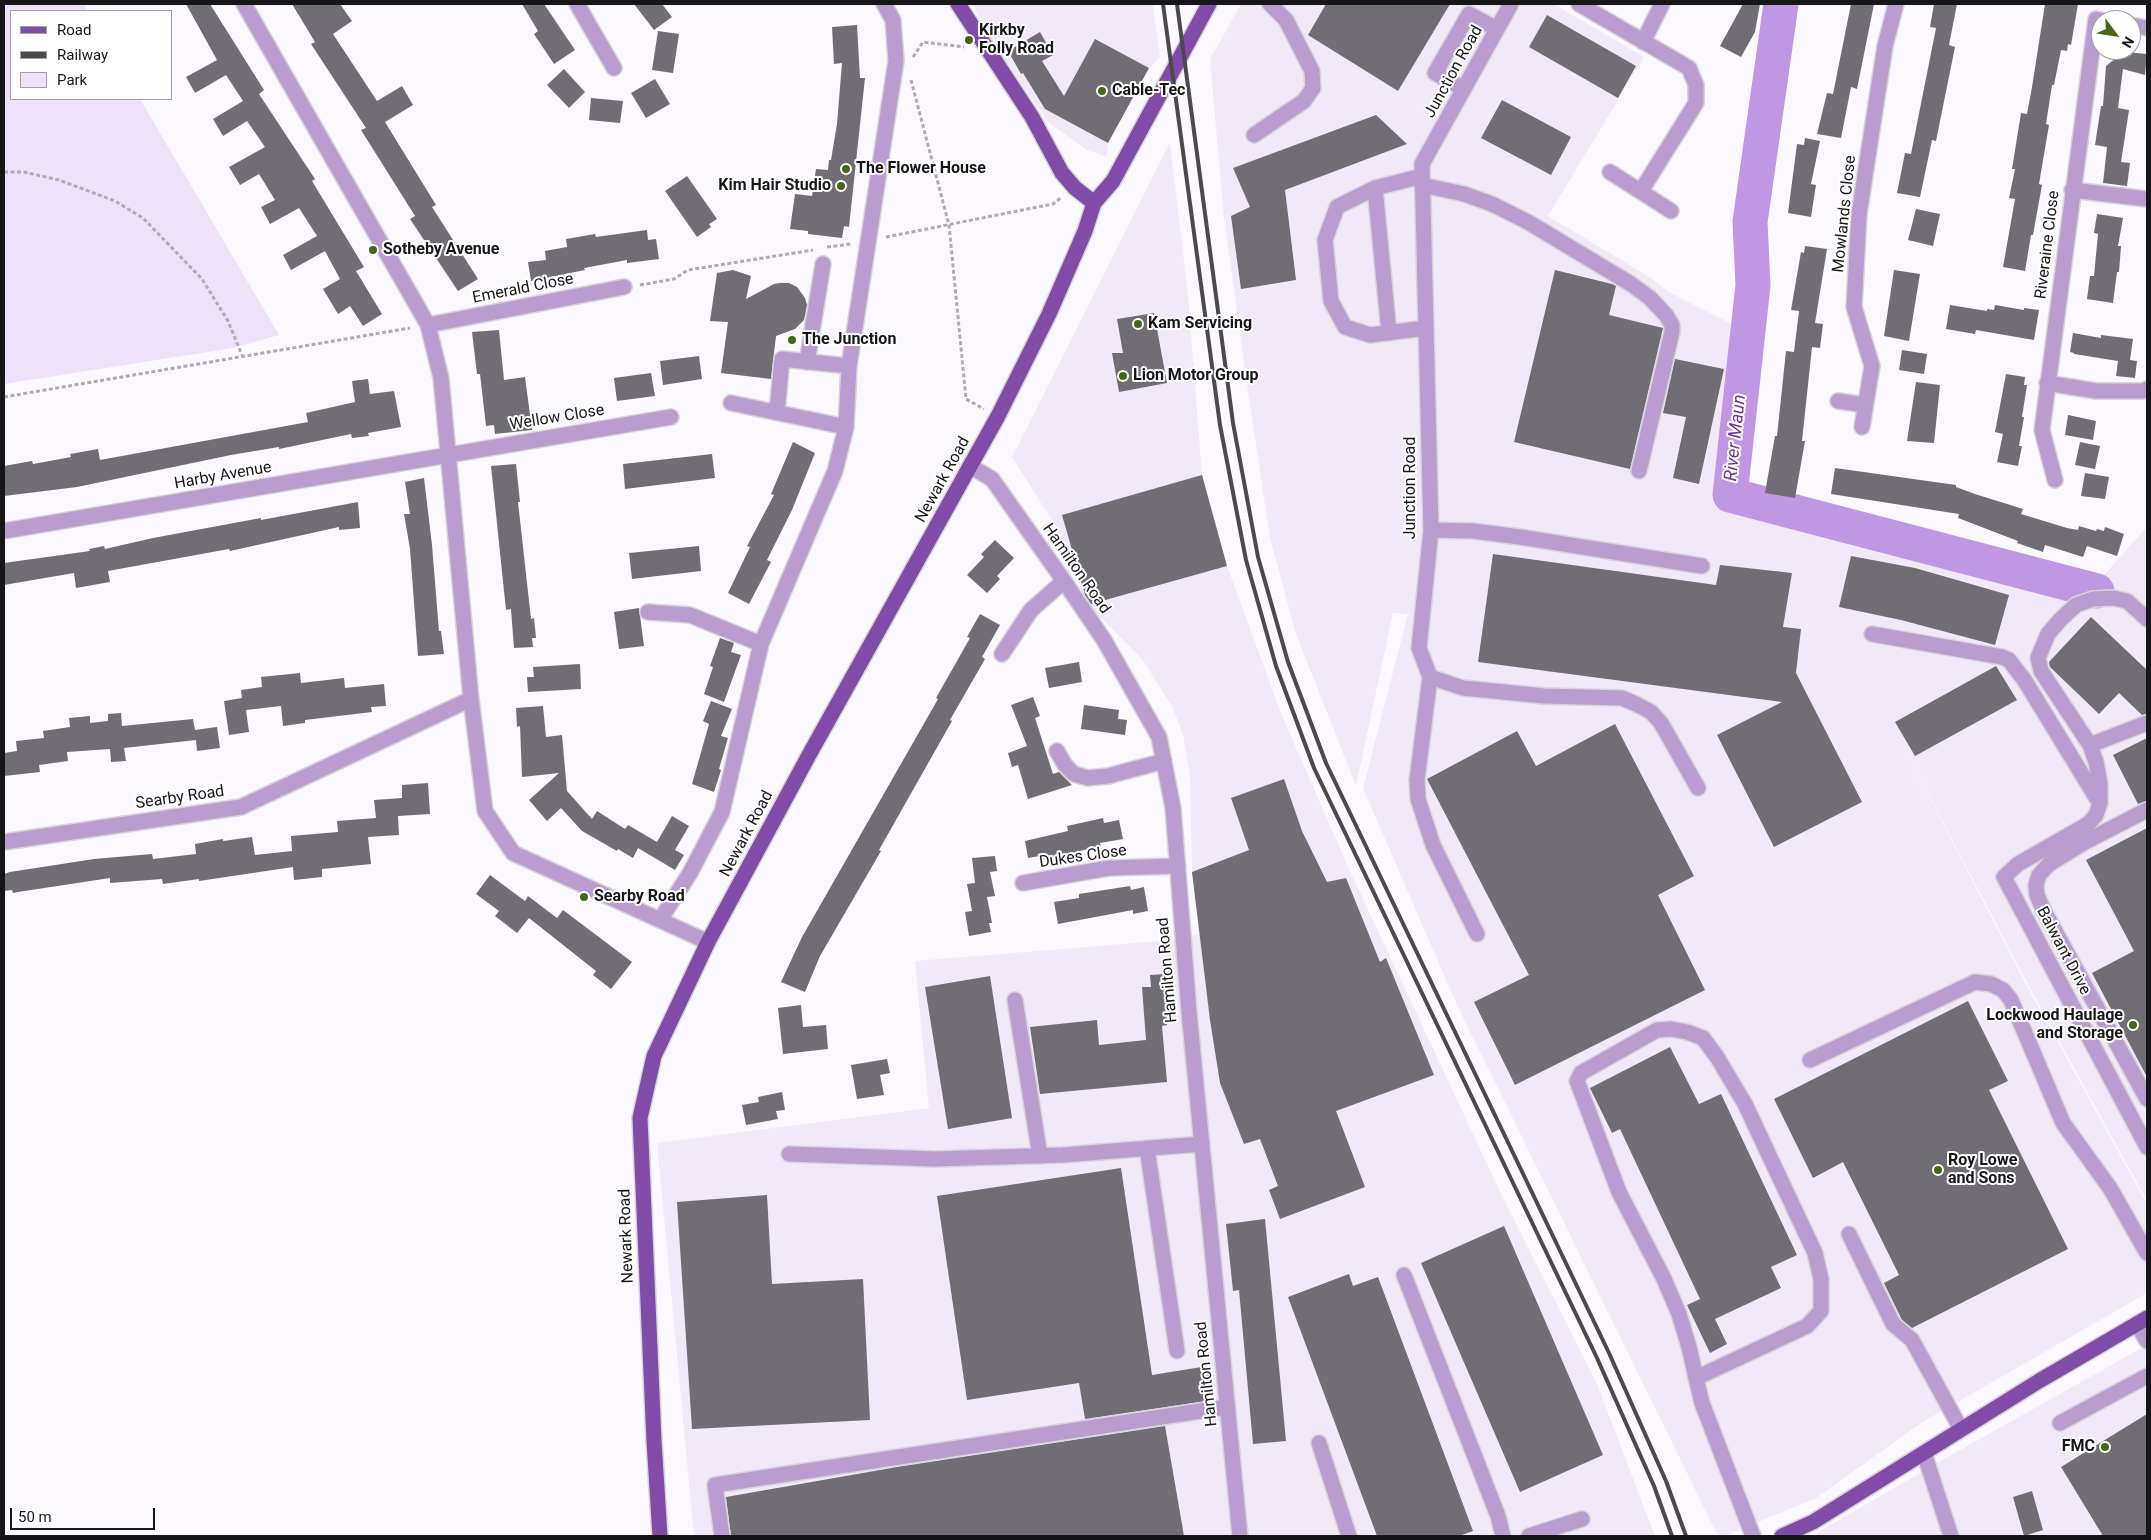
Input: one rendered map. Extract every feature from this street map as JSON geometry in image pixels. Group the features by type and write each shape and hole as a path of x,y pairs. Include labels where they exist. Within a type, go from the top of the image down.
{"main road":[{"path":"958,4 1032,117 1062,174 1075,188 1094,203 1113,181 1209,4"},
{"name":"Newark Road","path":"660,1536 640,1118 654,1056 708,942 809,755 998,416 1049,314 1085,231 1094,203"},
{"path":"1782,1536 1813,1522 1961,1429 2142,1321"}],"street":[{"path":"244,4 428,325 441,378 472,699 485,811 513,853 708,942"},
{"path":"577,4 614,68"},
{"path":"868,241 902,62 893,20 884,4"},
{"path":"1254,135 1304,101 1313,88 1312,71 1286,20 1270,4"},
{"name":"Junction Road","path":"1430,677 1419,648 1431,530 1422,164 1511,4"},
{"path":"1579,4 1689,68 1696,85 1696,103 1640,191"},
{"path":"1643,42 1662,4"},
{"name":"Mowlands Close","path":"1862,427 1872,366 1854,307 1859,214 1884,46 1896,4"},
{"path":"1464,89 1435,73 1469,14 1497,29"},
{"name":"Riveraine Close","path":"2055,480 2042,430 2091,55"},
{"path":"1610,172 1671,211"},
{"path":"1426,328 1370,335 1346,327 1331,301 1324,240 1337,207 1375,188 1422,180 1492,204 1528,222 1631,284 1650,298 1672,325 1672,332 1639,470"},
{"path":"1375,188 1389,333"},
{"path":"2072,190 2147,199"},
{"name":"Newark Road","path":"660,920 690,873 722,812 761,644 835,471 846,427 849,366 868,241"},
{"path":"807,362 823,264"},
{"name":"Emerald Close","path":"428,325 624,287"},
{"path":"777,412 782,359 849,366"},
{"path":"2047,383 2096,391 2143,391 2147,389"},
{"path":"1838,401 1865,405"},
{"path":"731,403 846,427"},
{"name":"Wellow Close","path":"448,454 671,417"},
{"name":"Harby Avenue","path":"4,531 448,454"},
{"name":"Hamilton Road","path":"970,466 992,479 1064,581 1104,640 1159,736 1173,808 1239,1535"},
{"path":"1431,530 1473,531 1520,537 1702,566"},
{"path":"1002,654 1031,610 1064,581"},
{"path":"2100,803 2100,784 2096,762 2090,745 2040,671 2038,658 2043,644 2060,620 2076,605 2093,599 2113,598 2127,601 2147,619"},
{"path":"648,612 690,615 761,644"},
{"path":"1872,634 2002,657 2009,660 2025,681 2100,803"},
{"path":"1477,934 1434,845 1418,798 1417,780 1430,677 1462,688 1544,696 1622,698 1651,712 1661,723 1698,788"},
{"name":"Searby Road","path":"4,842 241,807 472,699"},
{"path":"2090,745 2147,723"},
{"path":"1058,751 1064,765 1074,774 1088,778 1108,776 1164,761"},
{"name":"Balwant Drive","path":"2100,803 2096,815 2088,824 2018,864 2004,877 2147,1147"},
{"path":"2147,810 2085,842 2049,864 2039,875 2036,885 2037,895 2044,909 2147,1099"},
{"name":"Dukes Close","path":"1023,883 1109,868 1178,866"},
{"path":"1810,1060 1975,982 1991,984 2004,990 2011,1000 2063,1123 2110,1188 2147,1253"},
{"path":"1015,1000 1040,1156"},
{"path":"1696,1378 1807,1326 1821,1310 1821,1279 1815,1253 1745,1104 1717,1057 1703,1038 1671,1029 1657,1030 1581,1073 1577,1081 1619,1192 1664,1278 1679,1314 1702,1403 1753,1536"},
{"path":"789,1154 935,1159 1040,1156 1202,1144"},
{"path":"1147,1148 1177,1351"},
{"path":"1849,1234 1893,1324 1912,1340 1961,1429"},
{"path":"1404,1275 1498,1516 1503,1536"},
{"path":"2142,1321 2147,1341"},
{"path":"2060,1423 2147,1376"},
{"path":"722,1536 715,1485 1228,1406"},
{"path":"1319,1443 1349,1536"},
{"path":"1924,1453 1951,1536"},
{"path":"1529,1536 1582,1519"}],"path":[{"path":"964,47 923,42 902,62 949,225 966,399 998,416"},
{"path":"4,172 24,172 59,180 115,200 143,218 202,279 228,321 242,355"},
{"path":"624,287 674,279 688,270 868,241 1053,204 1075,188"},
{"path":"4,397 242,355 428,325"}],"shaded area":[{"path":"972,4 1153,4 1160,58 1149,68 1108,143 1107,157 1087,150 1050,124 1000,52"},
{"path":"1241,4 1554,4 1644,57 1548,216 1648,276 1669,292 1743,330 1721,510 2094,586 2147,527 2147,1201 2024,977 1892,725 2022,977 2147,1204 2147,1293 1921,1423 1816,1498 1725,1536 1718,1536 1456,1003 1363,788 1408,614 1393,613 1356,786 1296,634 1270,538 1248,391 1224,218 1210,59"},
{"path":"1170,142 1188,295 1202,475 1227,566 1281,713 1349,869 1502,1196 1597,1384 1655,1536 694,1536 657,1143 929,1108 915,961 1171,940 1199,934 1192,872 1190,777 1183,735 1173,708 1142,659 1088,605 1055,525 1012,457"},
{"path":"2147,1345 2147,1536 1811,1536 1953,1454"}],"green space":[{"path":"4,4 84,4 87,10 10,10 10,100 141,100 279,335 233,348 4,384"}],"building":[{"path":"186,4 210,4 264,90 259,94 315,179 312,181 364,267 356,271 382,314 363,326 350,306 338,314 323,289 340,279 325,251 291,270 283,255 317,236 299,208 270,224 261,207 275,200 259,174 240,185 229,167 265,147 247,121 223,136 213,119 243,101 226,75 195,93 186,77 217,60"},
{"path":"292,4 340,4 352,21 333,34 377,101 402,86 413,105 385,122 436,205 432,207 478,279 458,291 410,219 415,216 361,130 366,128 311,44 315,42"},
{"path":"522,4 544,4 575,50 554,64 534,34 538,31"},
{"path":"634,4 662,4 672,17 654,30"},
{"path":"1326,4 1450,4 1398,91 1308,35"},
{"path":"1743,4 1760,4 1755,32 1741,57 1720,46"},
{"path":"1851,4 1874,4 1857,89 1851,87 1841,138 1817,134 1827,93 1833,94"},
{"path":"1934,4 1957,4 1949,45 1955,47 1936,141 1932,140 1920,197 1897,193 1905,153 1911,154 1936,28 1930,27"},
{"path":"2045,4 2078,4 2071,45 2068,44 2067,51 2061,50 2054,85 2052,85 2046,124 2049,125 2039,184 2042,185 2025,271 2003,267 2015,199 2009,198 2015,169 2012,169 2021,113 2027,114"},
{"path":"1547,15 1636,66 1618,98 1529,47"},
{"path":"857,25 860,78 865,78 849,227 844,226 842,238 808,234 808,231 790,229 795,194 812,196 816,169 828,170 829,160 831,160 837,124 842,63 834,64 832,27"},
{"path":"658,31 679,34 673,73 652,70"},
{"name":"Cable-Tec","path":"1040,32 1053,55 1042,61 1064,96 1095,39 1149,68 1108,143 1045,109 1023,73 1021,74 1008,51"},
{"path":"2141,53 2147,54 2145,75 2123,69 2118,108 2129,110 2121,162 2130,163 2127,186 2103,183 2107,147 2095,145 2101,106 2103,106 2106,66 2114,60 2141,60"},
{"path":"564,69 585,92 569,108 547,85"},
{"path":"655,79 670,104 646,118 631,93"},
{"path":"591,98 623,101 620,123 589,120"},
{"path":"1502,100 1571,137 1551,175 1481,138"},
{"path":"1376,115 1407,144 1285,190 1296,280 1241,289 1231,216 1250,207 1233,168"},
{"path":"1805,138 1820,141 1811,184 1816,185 1811,217 1788,213 1797,144 1804,145"},
{"path":"687,176 717,219 709,224 711,227 697,237 665,191"},
{"path":"1916,209 1940,214 1933,246 1908,240"},
{"path":"2097,214 2123,218 2118,246 2121,246 2119,272 2117,272 2113,303 2087,299 2090,276 2094,276 2098,234 2094,233"},
{"path":"647,230 648,240 656,239 659,259 627,263 627,260 531,281 528,262 546,260 545,251 567,247 566,239 595,234 596,237"},
{"path":"1805,246 1827,249 1815,323 1823,324 1820,348 1812,347 1802,441 1805,441 1795,498 1765,493 1775,436 1777,436 1786,351 1794,352 1799,311 1791,310 1801,252 1804,253"},
{"name":"The Junction","path":"733,270 751,276 746,299 774,284 780,283 789,283 797,287 805,298 807,305 804,320 795,329 776,336 771,379 721,373 728,322 710,321 717,273"},
{"path":"1555,270 1616,286 1609,315 1663,328 1630,469 1514,442"},
{"path":"1894,270 1920,274 1909,341 1884,336"},
{"path":"1950,305 1987,311 1987,309 1994,310 1995,305 2024,310 2024,308 2039,310 2034,340 1976,330 1975,334 1946,329"},
{"path":"1154,313 1167,383 1119,392 1112,353 1123,353 1117,319"},
{"path":"499,330 504,380 525,377 532,430 495,434 494,425 486,426 480,374 477,374 472,332"},
{"path":"2073,333 2101,338 2101,335 2133,339 2130,360 2137,361 2135,378 2116,376 2118,361 2070,352"},
{"path":"1902,350 1927,354 1924,374 1899,370"},
{"path":"699,356 702,379 663,385 660,361"},
{"path":"1675,359 1724,369 1699,484 1673,478 1686,417 1663,413"},
{"path":"651,373 655,396 617,401 614,378"},
{"path":"2006,374 2025,377 2024,385 2027,385 2019,446 2022,446 2018,466 1997,462 2003,434 1995,432"},
{"path":"368,379 370,394 394,391 401,427 368,433 369,436 352,438 351,434 279,449 279,447 231,455 77,487 4,496 4,466 32,461 33,464 71,457 70,454 98,449 100,460 308,422 306,413 355,402 352,381"},
{"path":"1916,382 1940,385 1934,443 1907,441"},
{"path":"2068,415 2096,421 2093,440 2065,435"},
{"path":"793,442 815,453 792,510 767,560 771,562 749,604 728,593 750,547 747,546 774,495 771,494"},
{"path":"2080,442 2100,446 2095,469 2075,465"},
{"path":"712,454 715,478 625,489 623,464"},
{"path":"516,464 520,502 518,502 531,619 534,618 536,638 532,638 533,647 514,648 511,609 506,610 491,466"},
{"path":"1835,468 1956,485 1956,487 1975,494 2023,509 2021,514 2067,528 2078,530 2079,526 2096,531 2097,529 2104,531 2105,527 2124,534 2117,556 2087,546 2083,557 2045,545 2043,552 1958,518 1959,514 1831,494"},
{"path":"2085,473 2109,477 2105,499 2081,496"},
{"path":"1202,475 1227,566 1091,604 1085,595 1062,515"},
{"path":"424,478 439,631 441,631 444,654 418,656 410,549 404,514 410,514 405,482"},
{"path":"358,502 360,528 339,530 339,527 230,551 229,549 108,571 110,582 76,588 74,573 4,585 4,563 90,551 89,549 104,546 105,549 153,538"},
{"path":"995,540 1014,558 997,576 1000,579 987,593 967,575 984,557 981,554"},
{"path":"699,546 701,571 632,579 629,553"},
{"path":"1493,554 1716,585 1720,565 1792,573 1783,627 1801,629 1796,673 1862,802 1774,847 1717,735 1782,702 1478,662"},
{"path":"1851,556 1915,568 2009,595 1995,645 1901,620 1839,607"},
{"path":"639,608 644,646 619,649 614,612"},
{"path":"980,614 1000,625 982,657 985,659 950,720 952,721 879,850 881,851 820,956 805,992 781,982 802,937 938,699 936,698 970,638 967,637"},
{"path":"2091,617 2147,670 2147,714 2142,715 2119,693 2099,714 2050,667 2049,662"},
{"path":"720,638 734,643 731,652 741,655 724,702 704,694 713,667 710,666"},
{"path":"1079,662 1082,682 1049,688 1045,668"},
{"path":"580,664 581,689 528,692 527,677 534,677 533,667"},
{"path":"1996,666 2017,700 1915,756 1895,722"},
{"path":"300,673 301,683 344,678 345,688 384,684 386,706 371,707 372,712 305,720 305,723 283,726 281,706 246,710 249,732 229,735 224,701 242,698 241,690 262,687 261,677"},
{"path":"1033,697 1040,716 1035,718 1053,774 1059,772 1072,785 1028,799 1018,765 1012,767 1008,753 1027,746 1011,705"},
{"path":"711,701 732,709 721,736 728,738 714,792 692,784 709,724 703,721"},
{"path":"1084,705 1119,710 1118,719 1127,720 1125,735 1081,729"},
{"path":"543,706 546,737 562,735 567,791 592,819 597,811 625,829 628,825 657,842 672,816 689,826 675,850 684,855 675,870 638,848 633,858 618,849 617,851 582,831 561,808 547,821 529,800 559,773 522,777 520,726 517,727 516,708"},
{"path":"121,713 122,726 193,719 195,730 217,727 220,748 197,751 196,740 124,748 126,761 111,762 110,749 67,752 68,761 39,765 40,772 4,776 4,753 17,751 16,741 44,738 43,731 70,727 69,718 90,716 90,723 108,721 108,714"},
{"path":"1615,724 1694,876 1658,895 1705,990 1515,1085 1474,1002 1529,975 1427,779 1517,731 1536,766"},
{"path":"2147,738 2147,801 2138,804 2113,755"},
{"path":"1284,779 1302,831 1327,882 1346,878 1380,962 1386,958 1434,1075 1336,1111 1365,1187 1280,1219 1269,1190 1278,1186 1260,1139 1244,1144 1220,1083 1210,1020 1192,872 1249,850 1231,798"},
{"path":"428,783 430,814 398,816 399,835 368,837 371,864 322,869 322,877 294,880 293,867 199,881 199,879 163,884 162,879 110,883 110,878 13,893 12,890 4,891 4,874 10,872 94,859 152,854 153,859 196,854 195,844 223,839 223,841 252,837 255,855 292,851 291,836 338,832 337,821 376,818 374,800 402,798 402,785"},
{"path":"1103,818 1104,823 1119,820 1123,839 1100,843 1101,846 1041,860 1040,856 1028,858 1025,841 1068,831 1067,826"},
{"path":"2147,828 2147,1077 2092,973 2134,951 2086,860"},
{"path":"995,856 997,871 990,872 995,896 987,897 992,923 989,923 991,932 969,936 965,912 972,911 967,884 975,883 972,858"},
{"path":"490,875 525,901 528,896 557,918 563,910 632,962 611,989 593,975 596,971 529,918 517,933 495,916 499,911 476,894"},
{"path":"1130,886 1131,890 1144,887 1148,911 1133,914 1133,910 1058,924 1054,902 1079,898 1079,894"},
{"path":"1165,974 1167,1025 1162,1026 1167,1082 1040,1094 1030,1027 1097,1020 1099,1045 1146,1040 1142,987 1151,987 1150,975"},
{"path":"990,976 1012,1118 948,1129 925,987"},
{"name":"Roy Lowe and Sons","path":"1968,1001 2008,1081 1989,1090 2068,1249 1912,1328 1902,1320 1884,1283 1899,1275 1843,1162 1813,1178 1774,1099"},
{"path":"801,1005 803,1027 826,1025 828,1049 783,1054 778,1008"},
{"path":"1670,1047 1699,1104 1721,1094 1797,1255 1771,1267 1781,1288 1715,1319 1727,1344 1710,1353 1687,1305 1700,1299 1620,1129 1612,1133 1590,1088"},
{"path":"887,1059 890,1073 880,1075 884,1095 857,1099 851,1065"},
{"path":"782,1092 785,1110 776,1111 778,1119 746,1125 742,1105 759,1102 758,1097"},
{"path":"1121,1168 1152,1375 1208,1366 1213,1400 1085,1419 1079,1383 967,1400 937,1196"},
{"path":"767,1195 772,1284 863,1279 870,1420 692,1429 677,1202"},
{"path":"1265,1219 1286,1441 1253,1444 1239,1290 1233,1291 1226,1224"},
{"path":"1504,1226 1603,1455 1520,1492 1421,1263"},
{"path":"1349,1274 1353,1286 1378,1277 1473,1531 1459,1536 1377,1536 1288,1297"},
{"path":"2147,1414 2147,1536 2103,1536 2061,1467"},
{"path":"1165,1426 1184,1536 731,1536 726,1497 897,1467"},
{"path":"2032,1491 2043,1530 2024,1536 2013,1497"}],"waterway":[{"name":"River Maun","path":"1781,4 1750,222 1753,285 1730,495 2097,591"}],"railway":[{"path":"1163,4 1220,425 1246,560 1276,666 1314,768 1597,1358 1654,1486 1672,1536"},
{"path":"1177,4 1233,423 1258,557 1288,662 1326,763 1609,1353 1666,1481 1686,1536"}],"place":[{"name":"Kirkby Folly Road","path":"969,40"},
{"name":"Cable-Tec","path":"1102,91"},
{"name":"The Flower House","path":"846,169"},
{"name":"Kim Hair Studio","path":"841,186"},
{"name":"Sotheby Avenue","path":"373,250"},
{"name":"Kam Servicing","path":"1138,324"},
{"name":"The Junction","path":"792,340"},
{"name":"Lion Motor Group","path":"1123,376"},
{"name":"Searby Road","path":"584,897"},
{"name":"Lockwood Haulage and Storage","path":"2133,1025"},
{"name":"Roy Lowe and Sons","path":"1938,1170"},
{"name":"FMC","path":"2105,1447"}]}
